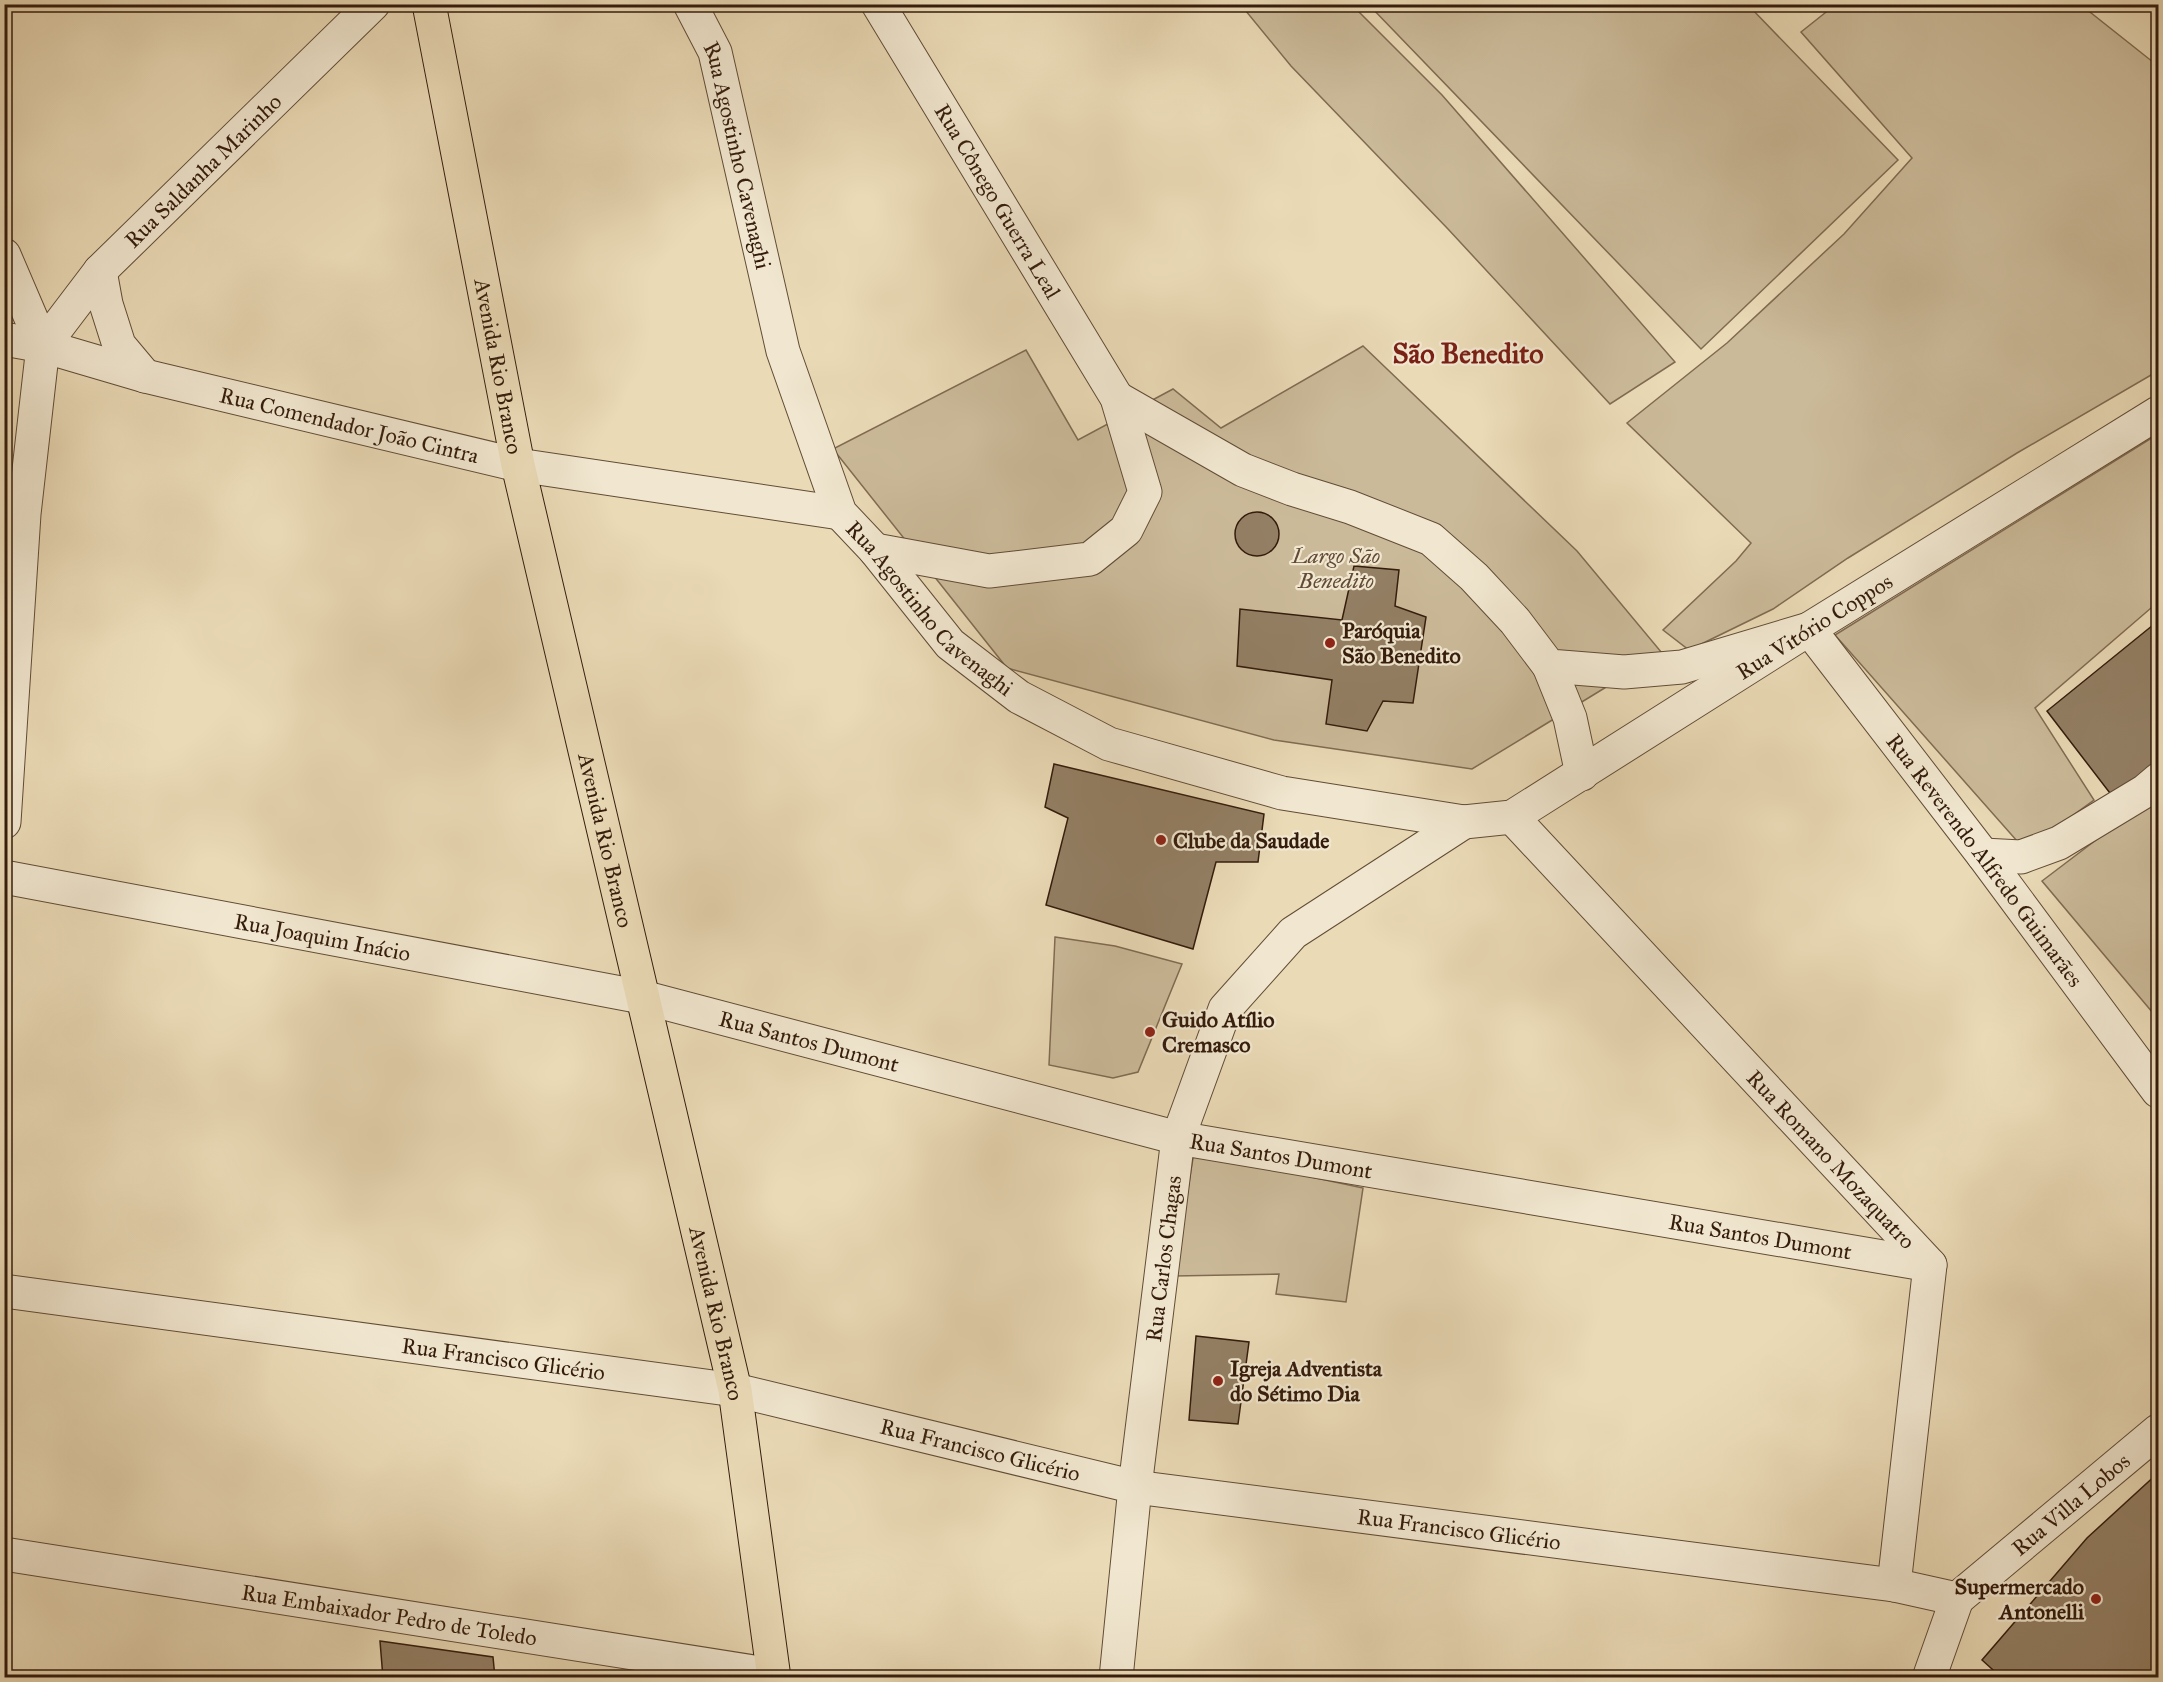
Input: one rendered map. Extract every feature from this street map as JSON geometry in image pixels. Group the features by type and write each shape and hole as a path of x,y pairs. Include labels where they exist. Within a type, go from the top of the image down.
{"main road":[{"name":"Avenida Rio Branco","path":"429,4 518,465 735,1390 773,1676"}],"street":[{"name":"Rua Saldanha Marinho","path":"43,346 100,271 374,4"},
{"name":"Rua Agostinho Cavenaghi","path":"690,4 716,52 783,351 840,513 875,550 950,644 1019,698 1109,744 1282,793 1464,822"},
{"name":"Rua Cônego Guerra Leal","path":"878,4 1117,398"},
{"path":"4,255 43,346 14,521 4,822"},
{"path":"100,271 106,304 119,345 144,376"},
{"name":"Rua Comendador João Cintra","path":"4,339 43,346 144,376 518,465 840,513"},
{"path":"875,550 989,571 1090,559 1126,530 1145,492 1117,398"},
{"path":"1117,398 1243,470 1292,489 1350,507 1431,539 1474,577 1507,612 1549,666 1570,718 1582,774"},
{"name":"Rua Vitório Coppos","path":"1464,822 1512,817 1809,629 2158,413"},
{"path":"1549,666 1624,672 1682,667 1809,629"},
{"name":"Rua Reverendo Alfredo Guimarães","path":"1809,629 1983,855 2158,1091"},
{"path":"1983,855 2021,857 2059,843 2137,796 2158,780"},
{"name":"Rua Romano Mozaquatro","path":"1512,817 1930,1264 1894,1585"},
{"name":"Rua Carlos Chagas","path":"1116,1677 1135,1487 1178,1138 1225,1009 1293,933 1464,822"},
{"name":"Rua Joaquim Inácio","path":"4,877 642,997"},
{"name":"Rua Santos Dumont","path":"642,997 1178,1138 1930,1264"},
{"name":"Rua Francisco Glicério","path":"4,1291 735,1390 1135,1487 1894,1585 1957,1599"},
{"name":"Rua Villa Lobos","path":"1957,1599 2158,1431"},
{"name":"Rua Embaixador Pedro de Toledo","path":"4,1554 773,1676"},
{"path":"1929,1677 1957,1599"}],"green space":[{"path":"1241,5 1352,5 1442,95 1675,362 1610,404 1448,229 1291,66"},
{"path":"1369,5 1748,5 1898,160 1701,349"},
{"path":"1835,5 2081,5 2158,66 2158,371 2017,453 1848,558 1773,609 1689,650 1663,630 1736,561 1751,543 1627,423 1727,343 1844,234 1912,158 1801,32"},
{"name":"Largo São Benedito","path":"1363,346 1577,551 1662,653 1472,769 1274,740 1007,668 833,449 1026,350 1078,440 1173,389 1221,428"},
{"path":"2158,434 2158,602 2035,708 2094,800 2025,850 1835,635"},
{"path":"2158,793 2158,1019 2042,881"},
{"path":"1055,937 1115,946 1182,964 1138,1072 1113,1078 1049,1065"},
{"path":"1194,1152 1363,1188 1346,1302 1276,1294 1279,1274 1174,1276"}],"building":[{"path":"1257,512 1266,513 1273,518 1278,525 1278,543 1273,550 1266,555 1257,556 1248,555 1241,550 1236,543 1235,534 1236,525 1241,518 1248,513"},
{"name":"Paróquia São Benedito","path":"1354,566 1399,570 1395,606 1426,617 1413,703 1383,701 1367,731 1326,724 1332,680 1237,666 1240,609 1342,620"},
{"path":"2158,621 2158,768 2116,801 2047,711"},
{"name":"Clube da Saudade","path":"1054,764 1264,814 1258,862 1216,862 1193,949 1046,905 1068,818 1045,807"},
{"name":"Igreja Adventista do Sétimo Dia","path":"1196,1336 1249,1342 1238,1424 1189,1420"},
{"name":"Supermercado Antonelli","path":"2158,1473 2158,1678 2002,1678 1982,1660 2087,1538"},
{"path":"380,1641 493,1657 495,1678 383,1678"}],"place":[{"name":"Paróquia São Benedito","path":"1330,643"},
{"name":"Clube da Saudade","path":"1161,840"},
{"name":"Guido Atílio Cremasco","path":"1150,1032"},
{"name":"Igreja Adventista do Sétimo Dia","path":"1218,1381"},
{"name":"Supermercado Antonelli","path":"2096,1599"}],"district":[{"name":"São Benedito","path":"1468,353"}]}
